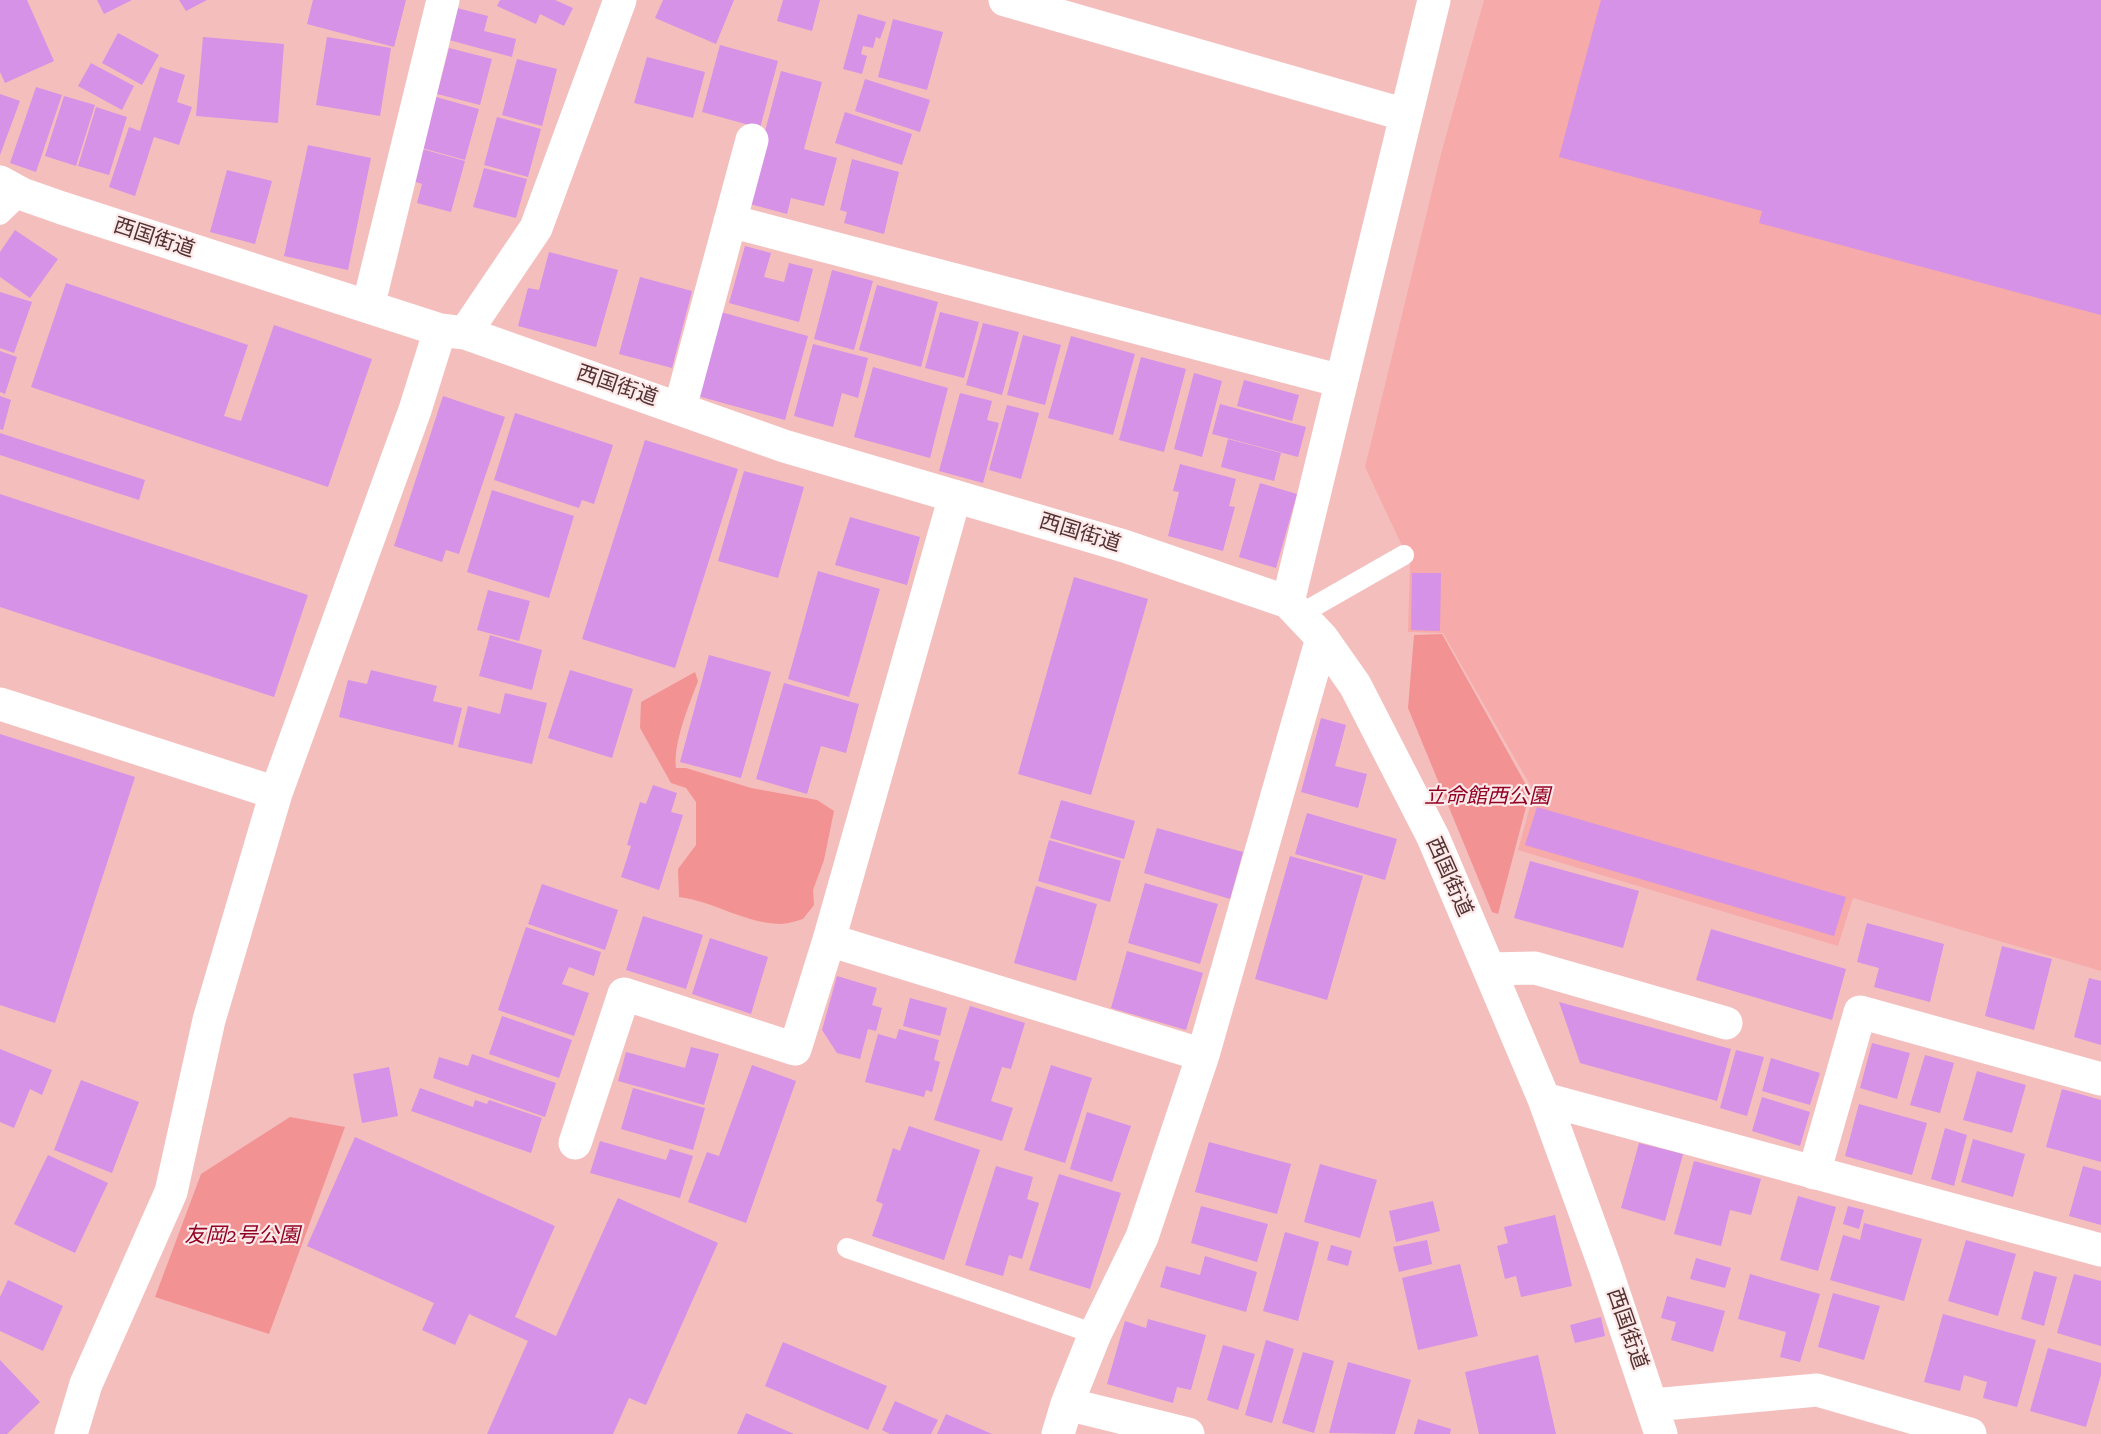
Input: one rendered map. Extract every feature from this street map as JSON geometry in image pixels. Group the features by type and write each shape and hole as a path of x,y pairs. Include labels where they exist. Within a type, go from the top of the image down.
{"street":[{"path":"368,307 443,0"},
{"path":"71,1434 86,1384 171,1192 209,1020 276,793 415,410 453,332 536,228 620,0"},
{"path":"1005,0 1406,115"},
{"path":"1294,608 1341,381 1434,0"},
{"path":"680,408 752,140"},
{"name":"西国街道","path":"7,197 453,332 680,408 784,446 1124,546 1294,608 1322,638 1355,685 1433,837 1544,1099 1657,1419"},
{"path":"730,221 1341,381"},
{"path":"575,1143 624,994 795,1049 829,940 955,496"},
{"path":"1188,1434 1062,1419 1095,1334 1142,1237 1203,1054 1322,638"},
{"path":"0,704 276,793"},
{"path":"829,940 1203,1054"},
{"path":"1489,969 1535,968 1726,1023"},
{"path":"1814,1173 1860,1012 2101,1078"},
{"path":"1544,1099 2101,1250"},
{"path":"1657,1419 1817,1390 1970,1434"}],"lane":[{"path":"1294,608 1404,555"},
{"path":"847,1248 1095,1334"}],"shaded area":[{"path":"1484,0 2101,0 2101,971 1853,898 1838,946 1518,850 1534,792 1443,633 1408,632 1410,563 1365,467 1442,150"}],"green space":[{"name":"立命館西公園","path":"1442,634 1530,792 1498,914 1492,912 1408,708 1414,635"},
{"path":"695,672 698,681 679,736 676,768 686,768 751,788 817,800 834,811 824,860 813,890 814,905 803,919 783,924 767,923 679,897 678,869 696,845 696,802 686,788 671,783 640,728 641,702"},
{"name":"友岡2号公園","path":"290,1117 345,1127 269,1334 155,1297 201,1174"}],"building":[{"path":"0,0 27,0 54,61 5,83 0,72"},
{"path":"97,0 132,0 104,14"},
{"path":"179,0 207,0 186,11"},
{"path":"313,0 406,0 394,47 307,24"},
{"path":"500,0 555,0 573,8 564,26 540,14 536,24 497,6"},
{"path":"663,0 734,0 716,44 655,18"},
{"path":"783,0 820,0 812,31 777,21"},
{"path":"1601,0 2101,0 2101,315 1759,223 1762,211 1559,157"},
{"path":"457,8 488,16 484,31 516,39 512,57 449,40"},
{"path":"858,14 886,22 880,39 876,37 873,48 863,46 861,54 867,56 862,74 843,69"},
{"path":"893,19 943,32 927,90 878,77"},
{"path":"118,33 159,55 142,85 102,63"},
{"path":"203,37 284,44 278,123 196,116"},
{"path":"327,37 391,48 380,116 316,105"},
{"path":"720,45 778,61 760,128 702,112"},
{"path":"449,48 492,59 480,105 437,94"},
{"path":"647,57 705,72 693,118 634,103"},
{"path":"517,59 557,69 542,126 502,115"},
{"path":"91,63 134,86 122,110 78,86"},
{"path":"160,67 185,75 177,102 192,107 179,145 154,137 135,196 109,187 129,127 140,131"},
{"path":"781,71 822,82 804,149 837,158 824,206 791,198 787,214 746,203"},
{"path":"865,79 930,100 920,132 855,111"},
{"path":"36,87 62,95 36,172 10,163"},
{"path":"0,94 20,101 0,155"},
{"path":"64,96 95,105 76,166 45,156"},
{"path":"436,97 479,109 465,160 422,148"},
{"path":"96,107 127,117 109,175 78,166"},
{"path":"845,112 912,134 902,165 835,143"},
{"path":"497,117 541,129 528,177 484,165"},
{"path":"308,145 371,158 348,270 284,256"},
{"path":"422,149 465,161 451,212 417,203 422,184 413,181"},
{"path":"852,159 899,172 884,234 844,223 847,212 840,210"},
{"path":"484,168 527,179 516,218 473,207"},
{"path":"227,170 272,181 255,244 210,232"},
{"path":"15,230 58,259 30,298 0,277 0,252"},
{"path":"745,246 771,253 764,277 784,282 789,263 813,269 799,322 729,303"},
{"path":"549,252 618,270 596,347 518,326 528,288 539,290"},
{"path":"832,270 873,281 854,350 814,339"},
{"path":"640,277 692,291 672,368 619,354"},
{"path":"66,283 248,345 224,416 241,421 274,325 372,359 328,487 31,387"},
{"path":"877,285 938,302 921,367 859,350"},
{"path":"0,292 32,302 14,353 0,348"},
{"path":"717,311 808,336 785,420 694,395"},
{"path":"940,312 979,322 964,378 925,368"},
{"path":"983,323 1019,332 1002,395 966,385"},
{"path":"1023,335 1061,345 1045,405 1007,395"},
{"path":"1071,336 1135,354 1113,435 1048,418"},
{"path":"813,344 868,358 858,398 842,393 833,427 794,416"},
{"path":"0,351 17,357 5,394 0,392"},
{"path":"1141,357 1186,369 1164,452 1119,440"},
{"path":"873,367 948,388 930,458 854,437"},
{"path":"1194,373 1222,381 1202,457 1174,449"},
{"path":"1244,380 1299,395 1292,421 1237,406"},
{"path":"960,393 992,401 987,420 999,423 983,483 939,471"},
{"path":"0,396 11,400 3,430 0,429"},
{"path":"443,396 505,417 459,554 446,550 442,562 394,546"},
{"path":"1220,404 1306,427 1298,457 1212,434"},
{"path":"1007,405 1039,413 1021,479 989,470"},
{"path":"515,413 613,445 594,504 582,500 579,508 494,480"},
{"path":"0,433 145,480 139,500 0,455"},
{"path":"1228,439 1281,453 1274,481 1221,467"},
{"path":"645,440 738,469 675,668 582,639"},
{"path":"1180,464 1236,479 1229,506 1235,507 1223,551 1168,536 1179,492 1173,491"},
{"path":"744,471 804,487 778,578 718,561"},
{"path":"1260,483 1297,494 1276,568 1239,557"},
{"path":"492,490 574,516 549,598 467,572"},
{"path":"0,494 308,595 274,697 0,607"},
{"path":"850,517 920,537 907,585 835,565"},
{"path":"818,571 880,589 849,697 788,679"},
{"path":"1412,573 1441,573 1440,631 1411,630"},
{"path":"1074,577 1148,599 1091,795 1018,774"},
{"path":"488,590 530,601 519,641 477,630"},
{"path":"490,635 542,650 532,690 479,676"},
{"path":"709,655 771,672 741,778 680,762"},
{"path":"371,670 437,686 433,701 462,708 453,745 339,717 348,680 367,684"},
{"path":"570,670 633,689 612,758 548,738"},
{"path":"784,683 859,704 846,753 821,746 807,794 756,779"},
{"path":"505,693 547,703 532,764 458,747 468,706 500,714"},
{"path":"1321,718 1346,725 1335,766 1367,774 1358,808 1301,792"},
{"path":"0,734 135,777 55,1023 0,1005"},
{"path":"653,785 677,793 671,812 683,815 659,890 621,877 631,846 627,845 640,802 646,804"},
{"path":"1061,800 1135,821 1124,859 1050,838"},
{"path":"1537,807 1846,897 1834,936 1525,845"},
{"path":"1307,813 1397,839 1385,880 1295,854"},
{"path":"1157,828 1243,852 1230,899 1144,873"},
{"path":"1049,840 1121,861 1110,902 1038,881"},
{"path":"1290,856 1363,876 1327,1000 1255,979"},
{"path":"1530,861 1639,891 1623,948 1514,918"},
{"path":"1145,883 1218,904 1200,964 1128,943"},
{"path":"542,884 618,910 605,950 528,924"},
{"path":"1036,886 1097,904 1076,981 1014,963"},
{"path":"643,916 703,935 686,989 626,970"},
{"path":"1867,923 1944,944 1930,1002 1874,987 1879,968 1857,962"},
{"path":"526,927 601,952 594,976 569,967 562,984 589,993 574,1036 498,1010"},
{"path":"1711,929 1846,969 1832,1020 1696,980"},
{"path":"710,938 768,957 751,1014 692,994"},
{"path":"2002,946 2052,959 2034,1030 1985,1016"},
{"path":"1127,951 1203,973 1186,1030 1111,1008"},
{"path":"837,976 877,988 872,1005 882,1008 876,1031 868,1029 860,1059 837,1053 822,1030"},
{"path":"2089,978 2101,981 2101,1045 2074,1037"},
{"path":"910,998 947,1008 940,1036 903,1026"},
{"path":"1559,1002 1731,1049 1717,1101 1580,1063"},
{"path":"970,1006 1025,1023 1011,1069 1002,1067 991,1101 1013,1108 1002,1141 934,1120"},
{"path":"502,1016 572,1040 559,1078 489,1054"},
{"path":"899,1029 939,1040 934,1060 940,1062 932,1092 926,1090 924,1097 865,1082 878,1034 896,1039"},
{"path":"1872,1043 1910,1053 1897,1099 1860,1088"},
{"path":"691,1047 719,1054 704,1105 618,1081 626,1052 685,1068"},
{"path":"0,1049 52,1070 42,1095 30,1089 14,1128 0,1122"},
{"path":"1736,1050 1764,1057 1747,1116 1720,1108"},
{"path":"472,1054 556,1083 545,1117 433,1078 439,1057 468,1066"},
{"path":"1925,1055 1954,1063 1940,1113 1910,1105"},
{"path":"1771,1058 1820,1073 1810,1105 1762,1091"},
{"path":"752,1065 796,1081 746,1223 688,1202 707,1152 719,1156"},
{"path":"1051,1065 1092,1078 1065,1163 1024,1150"},
{"path":"389,1067 398,1116 362,1123 353,1074"},
{"path":"1977,1071 2026,1085 2012,1133 1963,1120"},
{"path":"81,1080 139,1102 112,1173 54,1150"},
{"path":"420,1088 473,1107 475,1100 487,1104 489,1100 542,1118 531,1153 411,1111"},
{"path":"633,1088 705,1108 693,1150 621,1129"},
{"path":"2062,1089 2101,1100 2101,1162 2046,1147"},
{"path":"1762,1097 1810,1112 1800,1146 1752,1131"},
{"path":"1859,1104 1927,1123 1912,1175 1845,1156"},
{"path":"1087,1112 1131,1126 1112,1182 1070,1169"},
{"path":"909,1126 980,1150 944,1260 872,1236 883,1204 876,1201 893,1148 900,1151"},
{"path":"1945,1128 1967,1135 1954,1186 1931,1179"},
{"path":"355,1137 555,1226 515,1317 556,1336 618,1198 718,1243 646,1405 629,1398 613,1434 487,1434 528,1341 469,1314 455,1345 422,1330 434,1303 307,1246"},
{"path":"1973,1139 2025,1154 2013,1197 1961,1182"},
{"path":"600,1141 666,1160 670,1149 693,1156 680,1198 590,1173"},
{"path":"1209,1142 1291,1164 1277,1214 1195,1192"},
{"path":"1639,1143 1683,1154 1665,1221 1621,1208"},
{"path":"48,1155 108,1183 75,1253 14,1224"},
{"path":"1694,1161 1761,1179 1751,1215 1730,1210 1721,1246 1674,1234"},
{"path":"1320,1164 1377,1180 1360,1238 1304,1222"},
{"path":"996,1166 1033,1177 1027,1199 1039,1203 1022,1259 1009,1255 1003,1276 965,1265"},
{"path":"2083,1166 2101,1171 2101,1225 2069,1216"},
{"path":"1059,1174 1121,1193 1090,1289 1029,1270"},
{"path":"1798,1196 1836,1207 1818,1271 1780,1260"},
{"path":"1433,1201 1440,1231 1396,1242 1389,1211"},
{"path":"1201,1206 1268,1224 1257,1262 1191,1243"},
{"path":"1848,1206 1864,1210 1859,1229 1843,1224"},
{"path":"1555,1215 1572,1286 1521,1297 1516,1276 1505,1279 1497,1246 1508,1243 1504,1227"},
{"path":"1864,1223 1922,1239 1904,1301 1830,1280 1843,1235 1860,1240"},
{"path":"1285,1232 1319,1242 1298,1321 1263,1311"},
{"path":"1427,1240 1432,1264 1399,1272 1393,1247"},
{"path":"1966,1240 2016,1254 1998,1316 1948,1301"},
{"path":"1331,1245 1352,1251 1348,1266 1327,1260"},
{"path":"1205,1256 1257,1272 1246,1312 1160,1287 1166,1266 1200,1275"},
{"path":"1696,1258 1731,1268 1725,1288 1690,1279"},
{"path":"1460,1264 1478,1336 1418,1350 1402,1278"},
{"path":"2034,1271 2057,1277 2044,1326 2021,1319"},
{"path":"1750,1274 1820,1294 1800,1362 1780,1357 1786,1332 1738,1319"},
{"path":"2074,1274 2101,1281 2101,1346 2057,1333"},
{"path":"8,1280 63,1306 43,1351 0,1331 0,1297"},
{"path":"1833,1293 1880,1306 1864,1360 1818,1347"},
{"path":"1667,1296 1725,1311 1713,1352 1671,1340 1676,1322 1661,1318"},
{"path":"1943,1314 2036,1340 2017,1407 1983,1398 1987,1382 1964,1375 1960,1391 1924,1382"},
{"path":"1601,1317 1605,1336 1575,1343 1570,1325"},
{"path":"1148,1319 1206,1335 1191,1390 1177,1387 1173,1403 1107,1384 1125,1321 1146,1328"},
{"path":"1266,1340 1294,1349 1272,1423 1245,1415"},
{"path":"783,1342 887,1386 868,1430 765,1386"},
{"path":"1223,1345 1255,1354 1238,1410 1207,1400"},
{"path":"2048,1348 2101,1363 2101,1375 2086,1427 2030,1411"},
{"path":"1303,1352 1334,1361 1314,1433 1282,1423"},
{"path":"1538,1355 1556,1434 1479,1434 1465,1372"},
{"path":"0,1360 40,1402 7,1434 0,1434"},
{"path":"1348,1362 1411,1380 1395,1434 1329,1433"},
{"path":"895,1401 938,1420 931,1434 890,1434 882,1430"},
{"path":"746,1413 794,1434 737,1434"},
{"path":"946,1414 992,1434 937,1434"},
{"path":"1418,1419 1451,1429 1450,1434 1414,1434"}]}
